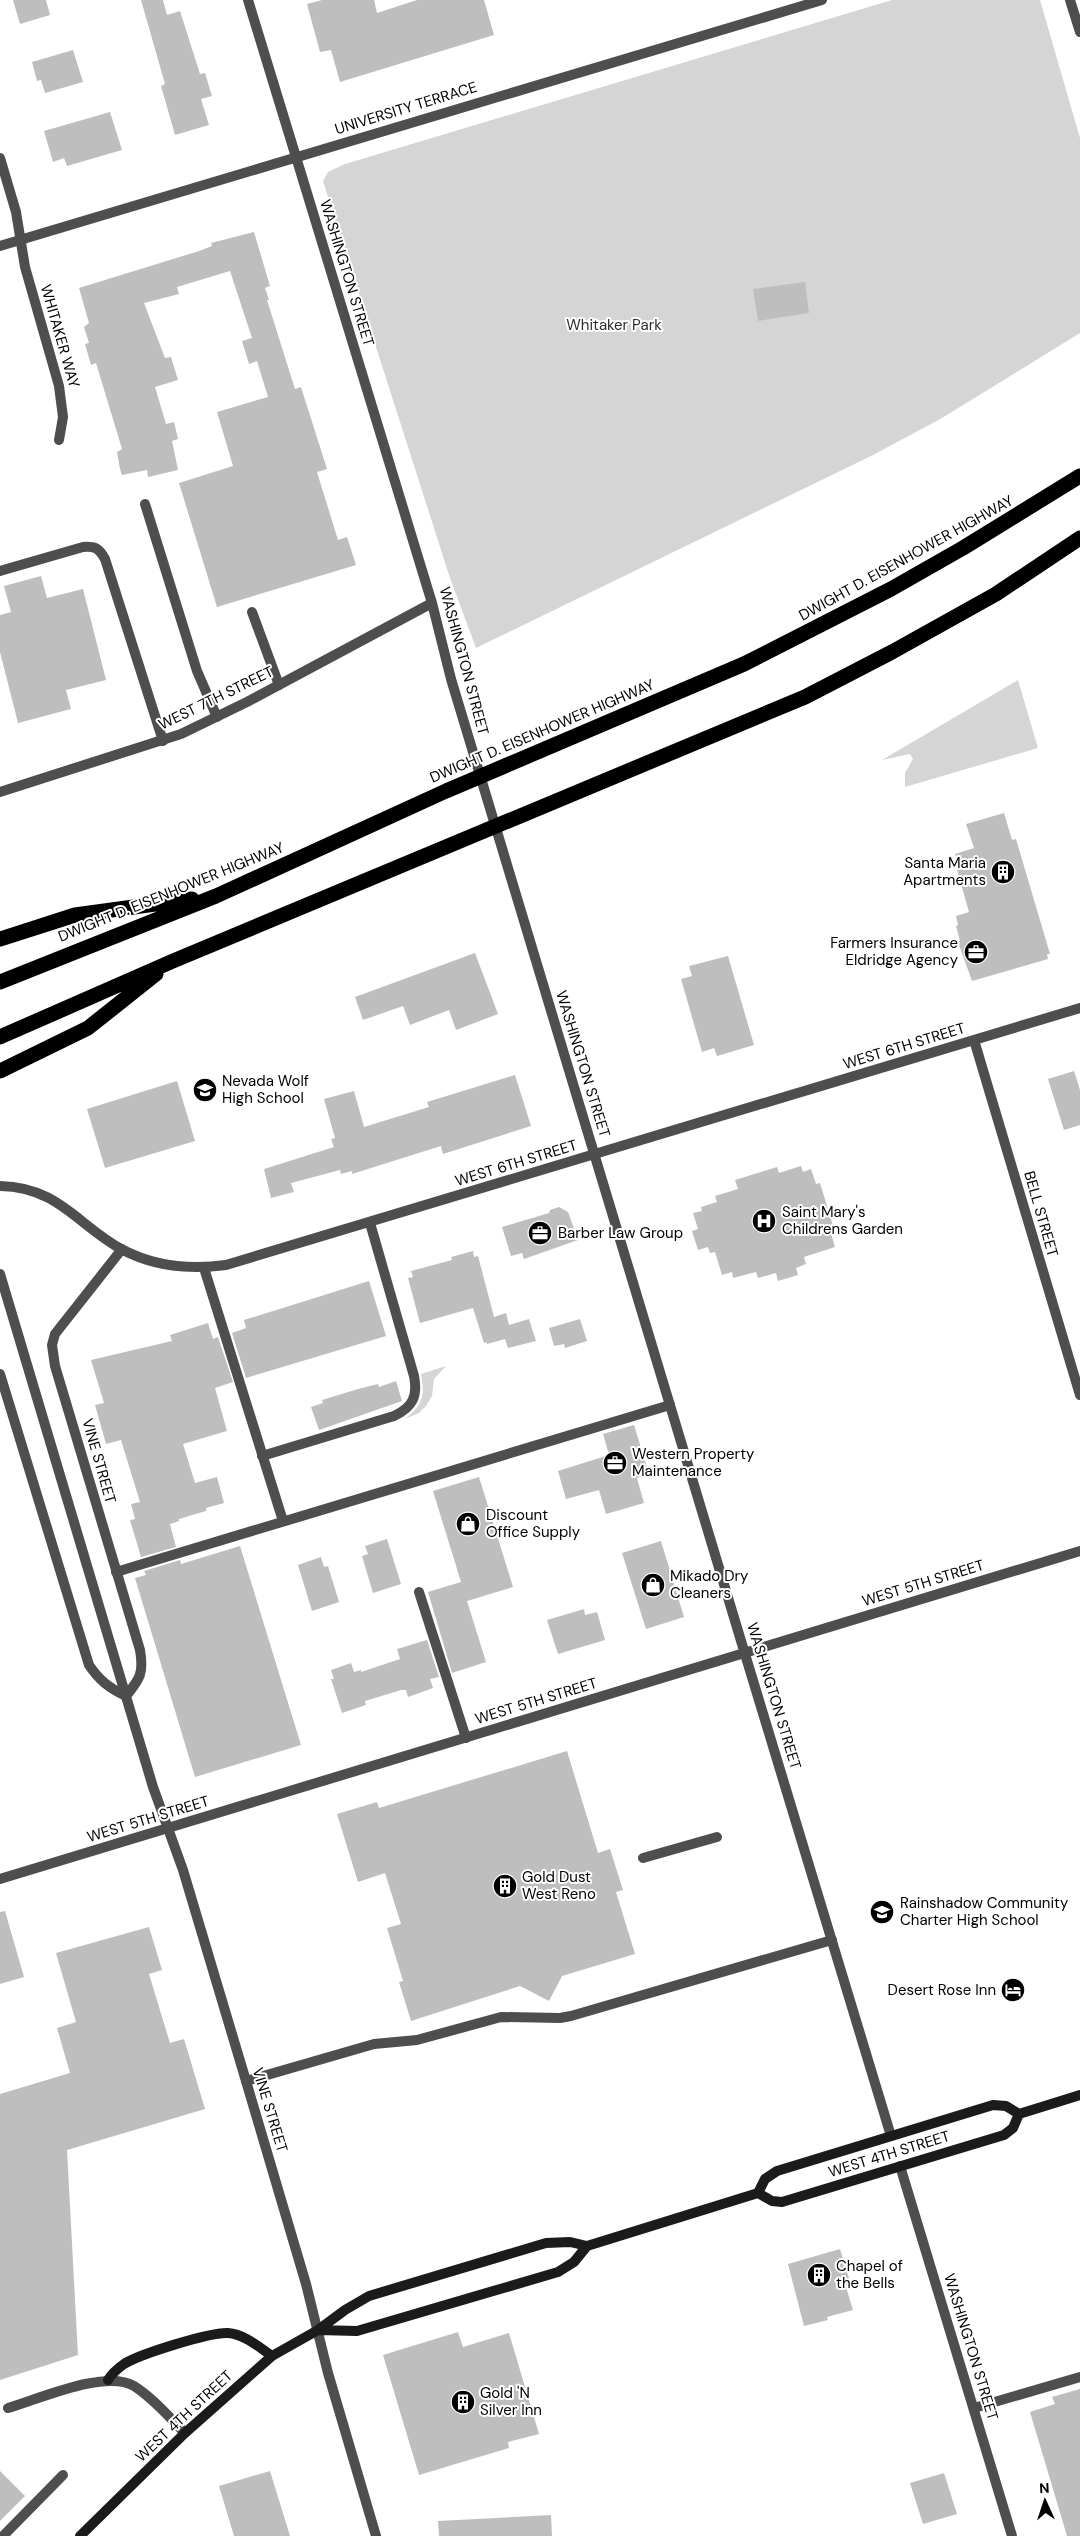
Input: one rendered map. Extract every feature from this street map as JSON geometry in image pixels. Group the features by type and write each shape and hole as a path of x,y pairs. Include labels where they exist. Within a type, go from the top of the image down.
{"highway":[{"name":"DWIGHT D. EISENHOWER HIGHWAY","path":"0,982 216,896 446,791 744,664 891,589 1080,476"},
{"path":"0,1037 173,961 804,696 892,652 996,594 1080,538"},
{"path":"0,939 75,915 216,896"},
{"path":"0,1071 88,1028 173,961"}],"main road":[{"path":"1019,2114 1080,2096"},
{"name":"WEST 4TH STREET","path":"80,2536 185,2433 272,2356 318,2330 345,2310 369,2296 546,2243 570,2242 587,2246 758,2193 765,2179 777,2171 993,2105 1006,2106 1019,2114 1013,2128 1004,2135 782,2202 772,2201 758,2193"},
{"path":"318,2330 357,2331 558,2272 574,2262 587,2246"},
{"path":"108,2380 114,2372 126,2363 148,2354 227,2333 241,2336 272,2356"}],"street":[{"name":"WASHINGTON STREET","path":"248,0 432,603 451,679 891,2136"},
{"name":"UNIVERSITY TERRACE","path":"0,246 822,0"},
{"path":"1070,0 1080,32"},
{"name":"WHITAKER WAY","path":"0,158 16,212 24,267 59,386 63,417 59,440"},
{"path":"145,504 197,672 217,718"},
{"path":"0,571 83,546 94,546 100,550 105,559 163,741"},
{"name":"WEST 7TH STREET","path":"0,792 163,741 217,718 432,603"},
{"path":"252,612 279,685"},
{"name":"WEST 6TH STREET","path":"0,1186 29,1190 45,1196 76,1215 122,1249 154,1262 172,1266 204,1268 244,1261 1080,1008"},
{"name":"BELL STREET","path":"974,1040 1079,1390"},
{"path":"262,1456 394,1416 405,1411 414,1402 417,1390 414,1376 370,1223"},
{"name":"VINE STREET","path":"122,1249 61,1325 52,1345 55,1366 143,1667 138,1682 126,1696"},
{"path":"204,1268 283,1521"},
{"name":"VINE STREET","path":"0,1274 115,1662 167,1828 183,1870 246,2081 306,2284 376,2536"},
{"path":"0,1374 89,1665 103,1683 126,1696"},
{"path":"116,1572 670,1405"},
{"name":"WEST 5TH STREET","path":"0,1879 1080,1551"},
{"path":"419,1592 466,1738"},
{"path":"643,1858 717,1837"},
{"path":"246,2081 374,2044 417,2040 501,2017 552,2018 571,2016 832,1940"},
{"name":"WASHINGTON STREET","path":"900,2166 1012,2536"},
{"path":"974,2408 1080,2377"},
{"path":"8,2408 108,2380 133,2385 185,2433"},
{"path":"3,2536 63,2475"}],"green space":[{"name":"Whitaker Park","path":"892,0 1040,0 1080,138 1080,333 942,418 873,455 476,648 450,578 323,181 328,172 345,164"},
{"path":"1018,680 1038,748 905,787 905,773 913,759 910,754 882,760"},
{"path":"446,1366 434,1379 432,1396 426,1406 419,1413 405,1419 416,1409 421,1400 423,1388 421,1374"}],"building":[{"path":"13,0 46,0 50,15 20,24"},
{"path":"141,0 163,0 167,15 180,11 200,74 205,73 212,96 201,99 209,125 175,135 161,86 165,84"},
{"path":"322,0 374,0 377,13 417,0 484,0 494,35 340,82 331,50 320,52 307,4"},
{"path":"73,50 83,82 45,93 41,80 37,81 32,62"},
{"path":"110,112 122,150 67,166 64,158 53,162 44,131"},
{"path":"254,232 270,286 265,288 269,300 267,300 295,389 301,387 327,469 317,472 338,540 347,537 356,565 217,607 179,483 233,466 217,412 268,397 257,361 249,364 242,341 252,338 230,271 177,287 179,294 144,303 165,358 171,357 178,380 155,387 166,424 174,422 178,439 172,441 178,470 148,477 147,470 122,475 117,452 122,449 96,363 91,365 85,344 89,343 84,327 89,323 79,288 199,251 212,246 211,243"},
{"path":"805,282 809,313 758,321 753,289"},
{"path":"41,576 47,598 83,589 106,680 66,690 71,709 18,723 0,652 0,615 11,612 4,586"},
{"path":"1004,813 1012,840 1016,839 1050,954 1047,954 1048,959 972,981 958,942 960,941 956,926 958,925 956,916 969,912 957,870 960,869 955,854 974,848 966,824"},
{"path":"475,953 498,1014 456,1030 449,1010 410,1025 403,1006 363,1020 355,997"},
{"path":"728,956 754,1045 717,1056 714,1048 702,1052 681,979 692,976 689,966"},
{"path":"1074,1071 1080,1090 1080,1125 1064,1130 1048,1079"},
{"path":"515,1075 531,1126 443,1154 441,1146 352,1174 352,1171 341,1174 340,1170 291,1183 294,1192 271,1198 264,1169 334,1147 331,1139 335,1138 324,1099 354,1091 364,1127 429,1107 427,1102"},
{"path":"177,1081 195,1141 105,1168 87,1109"},
{"name":"Saint Mary's Childrens Garden","path":"801,1166 803,1172 811,1169 816,1184 820,1183 834,1229 830,1230 835,1247 804,1257 806,1264 796,1268 798,1275 778,1281 776,1273 758,1278 756,1272 733,1278 732,1272 722,1275 715,1252 710,1253 708,1247 698,1250 692,1231 698,1229 693,1213 702,1211 701,1207 717,1202 715,1196 738,1189 735,1180 777,1167 779,1173"},
{"name":"Barber Law Group","path":"559,1207 568,1212 578,1240 524,1259 522,1253 511,1256 502,1227 549,1213 550,1210"},
{"path":"473,1251 474,1257 478,1256 494,1317 506,1313 509,1325 529,1319 536,1341 508,1348 505,1339 487,1344 486,1342 484,1343 473,1308 420,1323 408,1278 413,1277 411,1271 452,1260 451,1257"},
{"path":"369,1281 386,1336 246,1378 232,1333 246,1328 244,1320"},
{"path":"580,1319 587,1341 565,1348 564,1344 554,1346 549,1328"},
{"path":"208,1323 213,1339 218,1337 233,1382 215,1388 227,1431 183,1444 195,1483 217,1477 224,1503 206,1508 206,1511 179,1519 179,1521 170,1524 176,1547 141,1557 130,1520 135,1519 131,1504 140,1502 121,1440 106,1444 95,1405 104,1403 91,1360 172,1341 170,1335"},
{"path":"396,1381 402,1401 319,1430 311,1407 323,1403 322,1400 358,1389 378,1384 379,1387"},
{"name":"Western Property Maintenance","path":"634,1425 649,1474 637,1478 644,1503 606,1514 599,1490 566,1499 558,1471 609,1455 603,1434"},
{"name":"Discount Office Supply","path":"479,1477 513,1587 467,1601 486,1662 452,1673 428,1592 461,1582 433,1491"},
{"path":"387,1539 401,1584 373,1593 362,1556 368,1554 365,1546"},
{"name":"Mikado Dry Cleaners","path":"661,1541 684,1617 646,1629 622,1553"},
{"path":"240,1546 301,1745 195,1777 135,1578 146,1575 144,1571 180,1560 181,1564"},
{"path":"321,1557 324,1567 328,1566 339,1602 312,1611 298,1565"},
{"path":"584,1609 585,1615 597,1612 605,1640 558,1654 547,1620"},
{"path":"427,1640 439,1677 430,1679 433,1688 408,1697 406,1690 401,1690 365,1701 366,1705 342,1713 331,1679 334,1679 331,1670 351,1663 354,1672 361,1670 361,1672 400,1659 397,1649"},
{"name":"Gold Dust West Reno","path":"567,1751 598,1853 610,1849 623,1890 616,1892 635,1954 562,1976 549,2001 520,1986 411,2021 399,1982 403,1981 387,1928 401,1924 385,1873 358,1882 337,1814 377,1802 379,1808"},
{"path":"5,1911 24,1977 0,1984 0,1912"},
{"path":"149,1927 162,1970 149,1974 170,2043 184,2039 205,2109 67,2150 78,2355 0,2380 0,2094 70,2073 57,2028 76,2022 56,1953"},
{"path":"840,2249 851,2285 846,2287 853,2310 827,2317 828,2320 804,2326 788,2264"},
{"name":"Gold 'N Silver Inn","path":"458,2332 463,2347 509,2333 539,2434 508,2442 509,2448 419,2475 383,2355"},
{"path":"1080,2389 1080,2536 1067,2536 1030,2412 1055,2404 1052,2397"},
{"path":"0,2471 25,2496 0,2521"},
{"path":"270,2471 290,2536 234,2536 219,2486"},
{"path":"944,2473 957,2514 923,2524 910,2483"},
{"path":"551,2515 552,2536 439,2536 438,2521"}],"place":[{"name":"Santa Maria Apartments","path":"1003,872"},
{"name":"Farmers Insurance Eldridge Agency","path":"976,952"},
{"name":"Nevada Wolf High School","path":"205,1090"},
{"name":"Saint Mary's Childrens Garden","path":"764,1221"},
{"name":"Barber Law Group","path":"540,1233"},
{"name":"Western Property Maintenance","path":"615,1463"},
{"name":"Discount Office Supply","path":"468,1524"},
{"name":"Mikado Dry Cleaners","path":"653,1585"},
{"name":"Gold Dust West Reno","path":"505,1886"},
{"name":"Rainshadow Community Charter High School","path":"882,1912"},
{"name":"Desert Rose Inn","path":"1013,1990"},
{"name":"Chapel of the Bells","path":"819,2275"},
{"name":"Gold 'N Silver Inn","path":"463,2402"}]}
